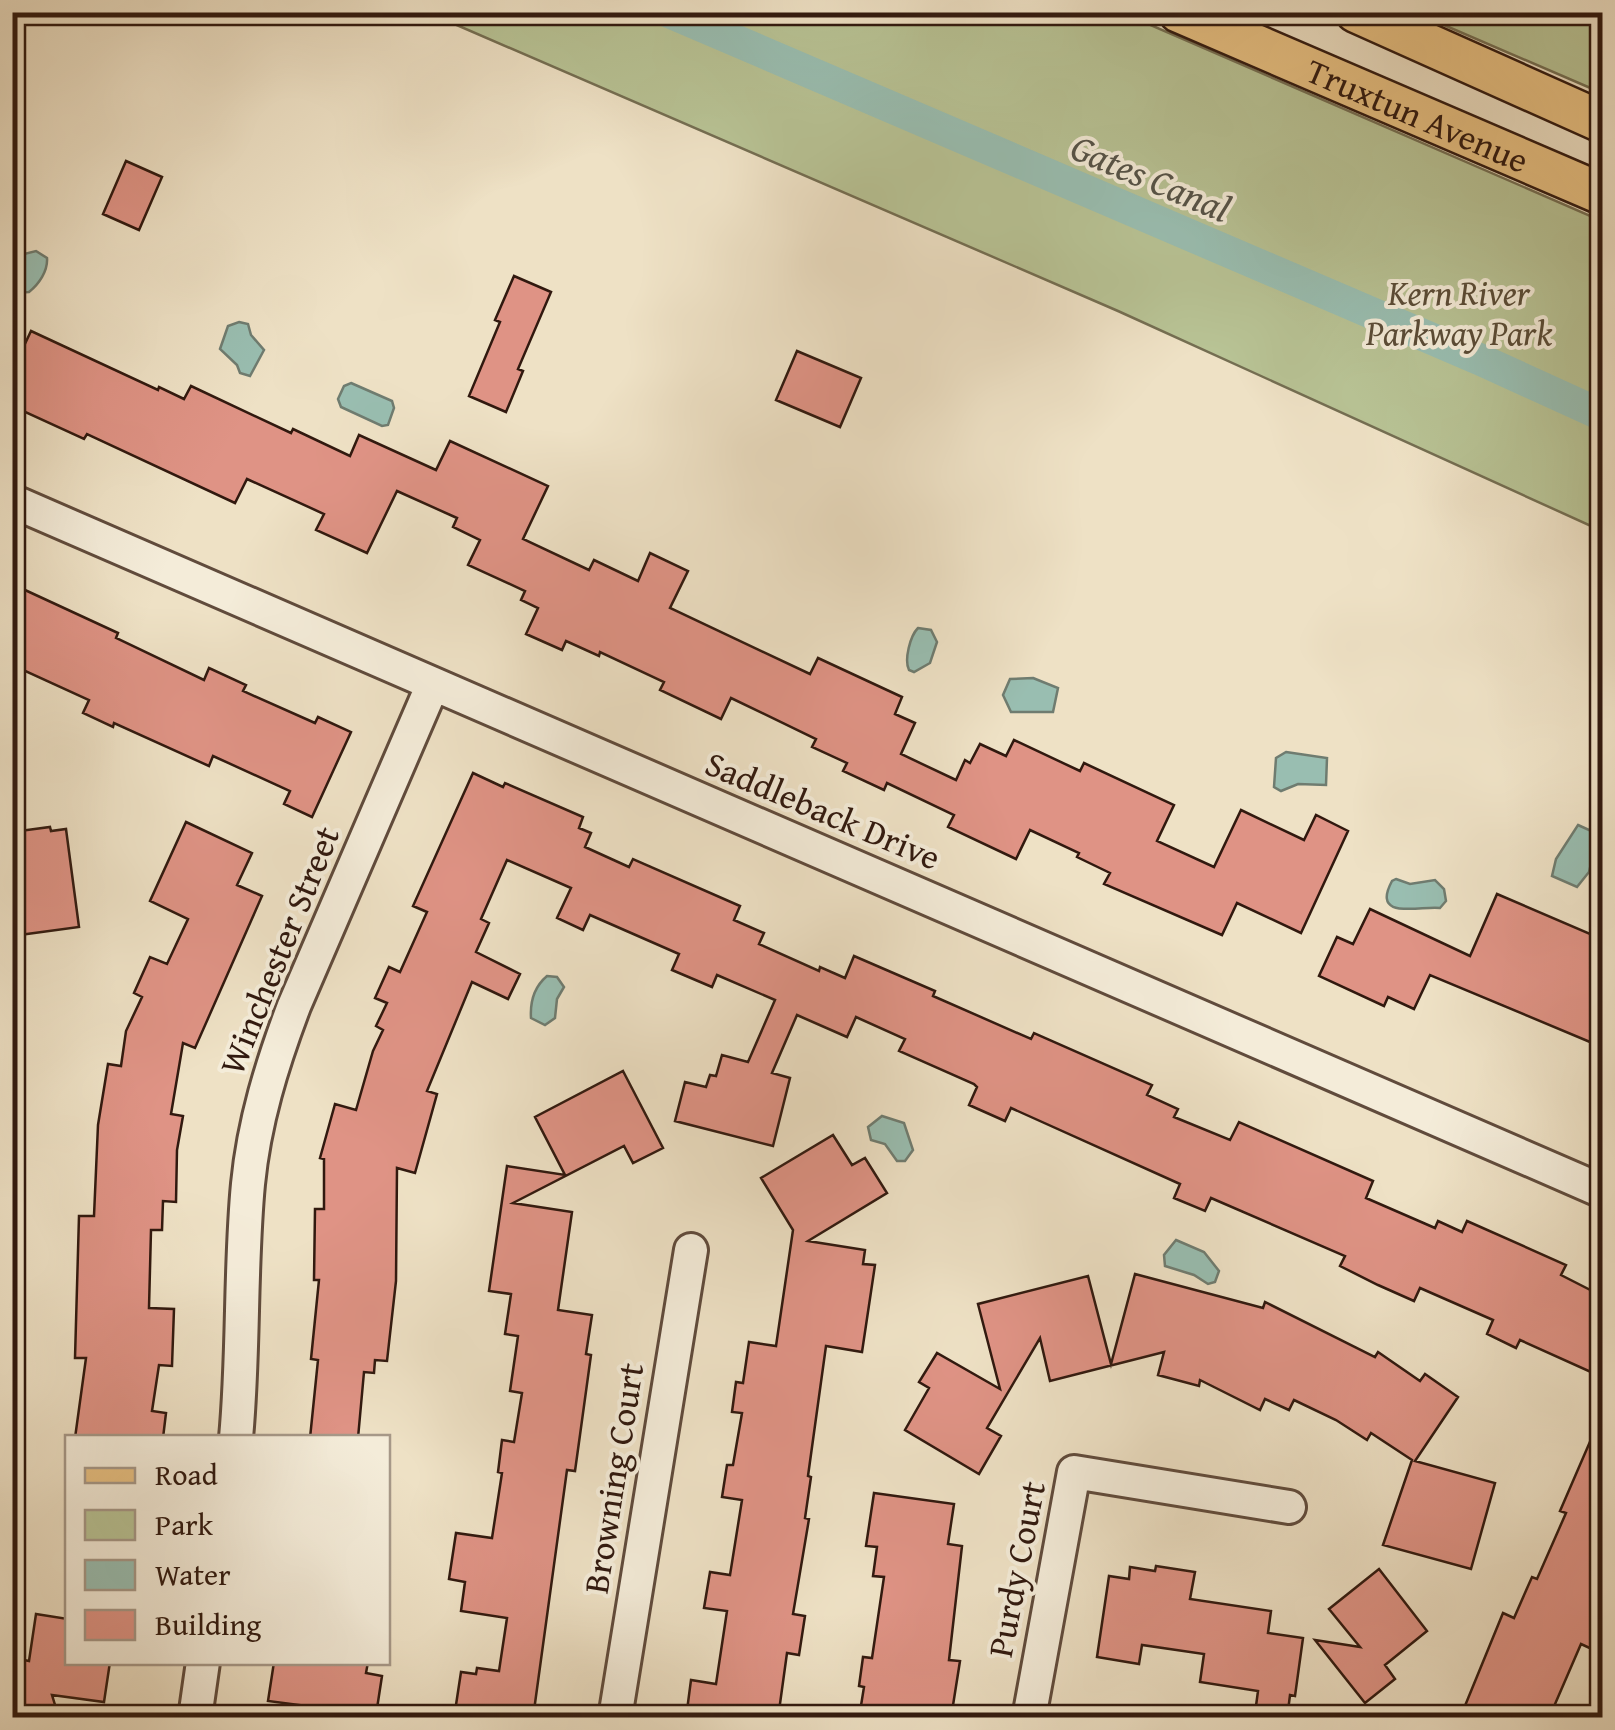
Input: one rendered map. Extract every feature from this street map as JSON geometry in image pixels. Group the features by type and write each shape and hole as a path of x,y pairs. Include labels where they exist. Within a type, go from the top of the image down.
{"main road":[{"name":"Truxtun Avenue","path":"1180,12 1602,194"},
{"name":"Truxtun Avenue","path":"1356,12 1602,122"}],"street":[{"name":"Saddleback Drive","path":"12,501 1602,1192"},
{"name":"Winchester Street","path":"236,1435 248,1184 258,1115 294,1006 433,684"},
{"name":"Browning Court","path":"614,1718 691,1250"},
{"name":"Purdy Court","path":"1029,1718 1074,1472 1289,1507"},
{"path":"195,1718 204,1665"}],"green space":[{"name":"Kern River Parkway Park","path":"429,13 1123,13 1602,221 1602,531 1118,311"},
{"path":"1416,13 1602,13 1602,93"}],"water":[{"path":"36,251 47,258 42,277 29,292 13,293 16,256"},
{"path":"248,324 251,335 264,350 250,376 240,373 220,349 228,326"},
{"path":"351,383 392,401 394,408 388,425 382,426 341,407 338,399 344,386"},
{"path":"918,628 931,630 937,642 930,663 914,672 909,670 908,654"},
{"path":"1033,678 1058,688 1053,712 1011,712 1003,695 1010,679"},
{"path":"1286,752 1327,758 1326,785 1298,784 1281,791 1274,787 1276,758"},
{"path":"1578,825 1598,834 1589,872 1577,887 1552,876 1556,859"},
{"path":"1396,879 1410,884 1435,880 1444,889 1446,901 1440,908 1393,907 1387,894"},
{"path":"547,976 557,977 564,987 557,999 555,1018 545,1025 531,1018 531,1012 536,990"},
{"path":"882,1116 904,1123 913,1150 905,1161 897,1161 885,1144 871,1140 868,1127"},
{"path":"1176,1240 1204,1252 1219,1271 1215,1282 1208,1284 1165,1266 1164,1255"}],"building":[{"path":"126,161 162,177 139,230 103,214"},
{"path":"514,276 551,292 518,369 523,371 506,412 469,396 500,322 495,320"},
{"path":"31,331 158,390 159,387 184,399 191,386 350,456 359,435 436,470 450,441 548,486 523,539 589,570 594,560 638,581 650,553 688,571 670,608 810,674 818,658 902,697 895,714 915,723 901,754 956,780 965,760 970,763 980,744 1006,756 1014,740 1080,771 1084,763 1174,805 1157,841 1214,867 1241,810 1304,840 1316,815 1348,831 1301,933 1237,903 1222,935 1104,884 1110,873 1030,830 1016,859 948,827 954,815 887,783 884,790 843,771 847,763 812,747 816,739 731,698 721,719 660,690 664,682 600,652 599,656 566,641 562,650 526,634 538,608 521,600 525,591 468,565 480,540 453,527 457,518 397,491 367,553 316,530 324,514 247,479 235,503 87,434 84,439 12,406 12,341 24,346"},
{"path":"797,351 861,378 840,427 776,400"},
{"path":"12,584 118,633 116,638 204,680 209,668 246,685 243,691 315,723 318,717 351,732 312,817 284,804 290,791 213,756 209,766 114,723 113,727 83,713 89,700 12,665"},
{"path":"473,773 503,787 505,783 583,817 579,828 591,833 585,847 629,867 633,859 740,906 734,920 764,933 759,944 819,971 820,967 845,978 854,956 1031,1039 1034,1033 1152,1085 1147,1095 1178,1109 1174,1117 1230,1140 1239,1122 1373,1181 1366,1198 1435,1228 1438,1221 1462,1232 1467,1221 1566,1265 1561,1275 1602,1296 1602,1377 1520,1340 1516,1348 1487,1334 1493,1320 1420,1288 1414,1301 1378,1285 1340,1266 1345,1256 1211,1198 1205,1211 1174,1198 1180,1184 1011,1108 1005,1121 969,1105 977,1087 974,1084 899,1051 905,1039 856,1017 847,1037 797,1015 772,1073 790,1078 773,1146 675,1121 685,1082 706,1087 710,1075 716,1076 722,1055 748,1062 775,1000 717,975 712,987 672,970 679,954 590,915 583,930 557,918 571,888 507,860 481,919 489,923 476,952 520,974 508,999 472,982 427,1091 437,1094 415,1173 397,1168 396,1281 387,1361 375,1360 374,1373 364,1372 358,1435 310,1435 318,1360 311,1359 319,1280 314,1280 315,1209 324,1209 324,1159 320,1158 335,1104 356,1110 383,1030 376,1026 387,1003 375,998 389,967 400,972 427,912 413,906"},
{"path":"186,822 252,853 237,885 262,896 195,1048 183,1043 171,1114 183,1116 177,1150 176,1202 163,1201 162,1230 151,1230 149,1308 174,1309 172,1366 159,1365 152,1411 166,1413 163,1435 75,1435 86,1358 75,1358 79,1216 94,1216 98,1125 108,1064 121,1066 126,1031 142,997 134,993 150,957 167,964 188,919 150,901"},
{"path":"50,827 51,831 66,829 79,927 12,936 12,832"},
{"path":"1497,894 1602,939 1602,1047 1430,975 1414,1009 1388,997 1384,1006 1319,976 1337,937 1353,944 1370,909 1470,956"},
{"path":"623,1071 663,1148 633,1163 624,1146 513,1203 572,1212 558,1310 592,1315 586,1354 591,1355 575,1471 567,1470 533,1718 454,1718 461,1672 476,1674 477,1668 499,1671 507,1618 461,1611 465,1582 449,1579 456,1533 492,1538 502,1473 498,1472 502,1440 514,1442 522,1393 510,1391 518,1336 505,1334 511,1294 489,1291 507,1166 565,1175 535,1117"},
{"path":"833,1135 852,1165 865,1158 887,1193 808,1241 865,1250 863,1264 875,1265 862,1352 826,1346 808,1476 811,1477 805,1518 809,1519 793,1614 805,1616 799,1655 787,1653 779,1711 773,1710 772,1718 686,1718 691,1680 716,1684 727,1611 704,1608 710,1572 730,1575 742,1500 722,1497 727,1465 733,1465 742,1413 732,1412 736,1382 743,1383 749,1342 776,1346 793,1230 761,1178"},
{"path":"1135,1274 1263,1308 1265,1302 1375,1357 1378,1352 1420,1381 1425,1374 1458,1397 1415,1461 1495,1483 1471,1569 1383,1545 1412,1460 1371,1433 1367,1440 1294,1400 1289,1410 1265,1399 1260,1410 1200,1380 1199,1386 1158,1375 1164,1352 1050,1381 1040,1338 987,1428 1001,1436 979,1474 905,1430 929,1388 919,1382 937,1353 1000,1389 978,1304 1088,1276 1111,1364"},
{"path":"1602,1414 1602,1630 1594,1650 1581,1644 1549,1718 1460,1718 1503,1613 1514,1618 1532,1577 1537,1579 1566,1513 1560,1511"},
{"path":"874,1493 954,1504 948,1544 962,1546 949,1660 960,1661 951,1718 859,1718 863,1657 872,1658 884,1577 873,1576 877,1547 866,1546"},
{"path":"1156,1566 1195,1572 1190,1599 1271,1611 1268,1633 1303,1638 1295,1696 1290,1695 1288,1711 1256,1706 1258,1691 1200,1682 1204,1654 1142,1645 1139,1664 1097,1657 1109,1576 1129,1579 1130,1567 1155,1571"},
{"path":"1379,1569 1427,1631 1385,1665 1395,1679 1365,1703 1315,1640 1360,1647 1329,1609"},
{"path":"36,1614 65,1619 65,1665 110,1665 104,1702 52,1695 59,1718 16,1718 24,1660 29,1661"},
{"path":"274,1665 367,1665 366,1673 382,1676 376,1715 268,1701"}],"waterway":[{"name":"Gates Canal","path":"669,12 1602,415"}]}
